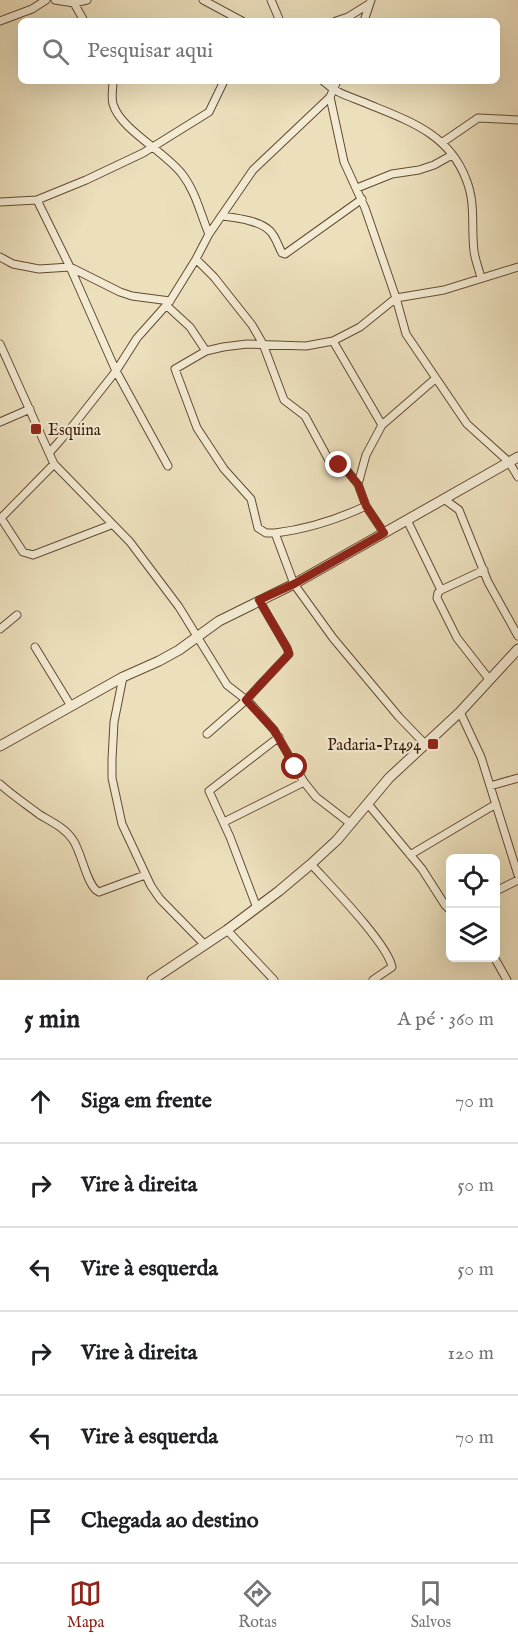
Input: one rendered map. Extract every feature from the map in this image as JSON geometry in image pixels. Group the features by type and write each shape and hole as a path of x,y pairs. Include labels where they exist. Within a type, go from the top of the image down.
{"street":[{"path":"0,21 32,9 46,0"},
{"path":"55,0 74,3 87,0"},
{"path":"203,0 235,18"},
{"path":"271,0 279,18"},
{"path":"345,18 370,2"},
{"path":"365,18 370,2"},
{"path":"74,3 82,18"},
{"path":"113,84 113,104 121,120 170,160 189,184 198,201 209,234"},
{"path":"0,202 37,200 86,180 154,147 209,112 223,84"},
{"path":"325,84 331,94 340,150 362,200 406,333 467,424 514,460 518,477"},
{"path":"50,452 116,371 137,338 168,303 209,234 253,170 331,94 336,84"},
{"path":"331,94 404,120 443,142 466,178 471,194 474,254 481,278"},
{"path":"443,142 478,118 518,120"},
{"path":"357,188 392,174 434,165 452,155"},
{"path":"37,200 70,267 116,371 168,466"},
{"path":"222,216 234,217 265,227 274,237 282,253 285,254 362,200"},
{"path":"0,257 13,264 39,269 70,267 120,292 168,303 190,327 206,351"},
{"path":"196,259 240,310 263,344 284,400 311,424 331,464 343,466 358,484 366,506 384,533"},
{"path":"366,506 323,524 298,530 266,533 258,528 251,500 224,469 203,438 175,374 177,367 206,351 223,347 263,344 306,346 333,340 360,327 396,298 444,290 518,267"},
{"path":"333,340 381,426"},
{"path":"0,344 54,464 111,525 121,532 142,557 198,636 222,678 264,717 279,737 304,782 316,797 351,824"},
{"path":"358,484 366,455 381,426 435,379"},
{"path":"0,422 30,409"},
{"path":"0,746 123,677 159,661 207,628 294,584 514,460"},
{"path":"54,464 0,519 23,552 33,555 111,525"},
{"path":"444,499 462,514 504,614 518,636"},
{"path":"407,520 441,590"},
{"path":"275,533 294,584 333,638 399,717 425,744"},
{"path":"484,570 441,590 437,598 457,638 489,679"},
{"path":"207,734 246,700 289,654 259,600"},
{"path":"0,629 17,615"},
{"path":"35,647 71,706"},
{"path":"152,980 227,930 311,864 351,824 389,778 460,712 518,649"},
{"path":"123,677 114,722 112,778 122,824 145,875 160,899 205,945"},
{"path":"460,712 481,757 518,874"},
{"path":"257,908 224,822 209,791 279,737"},
{"path":"490,786 518,778"},
{"path":"224,822 304,782"},
{"path":"0,783 65,831 78,849 90,884 95,890 99,892 145,875"},
{"path":"368,804 410,855 449,908"},
{"path":"410,855 496,804"},
{"path":"311,864 391,959 392,967 389,971 372,980"},
{"path":"500,889 518,880"},
{"path":"227,930 274,980"},
{"path":"497,962 507,980"}],"place":[{"name":"Esquina","path":"36,429"},
{"name":"Padaria-P1494","path":"433,744"}],"route":[{"path":"295,767 274,730 246,700 289,654 259,600 294,584 384,533 366,506 358,484 343,466 339,465"}]}
